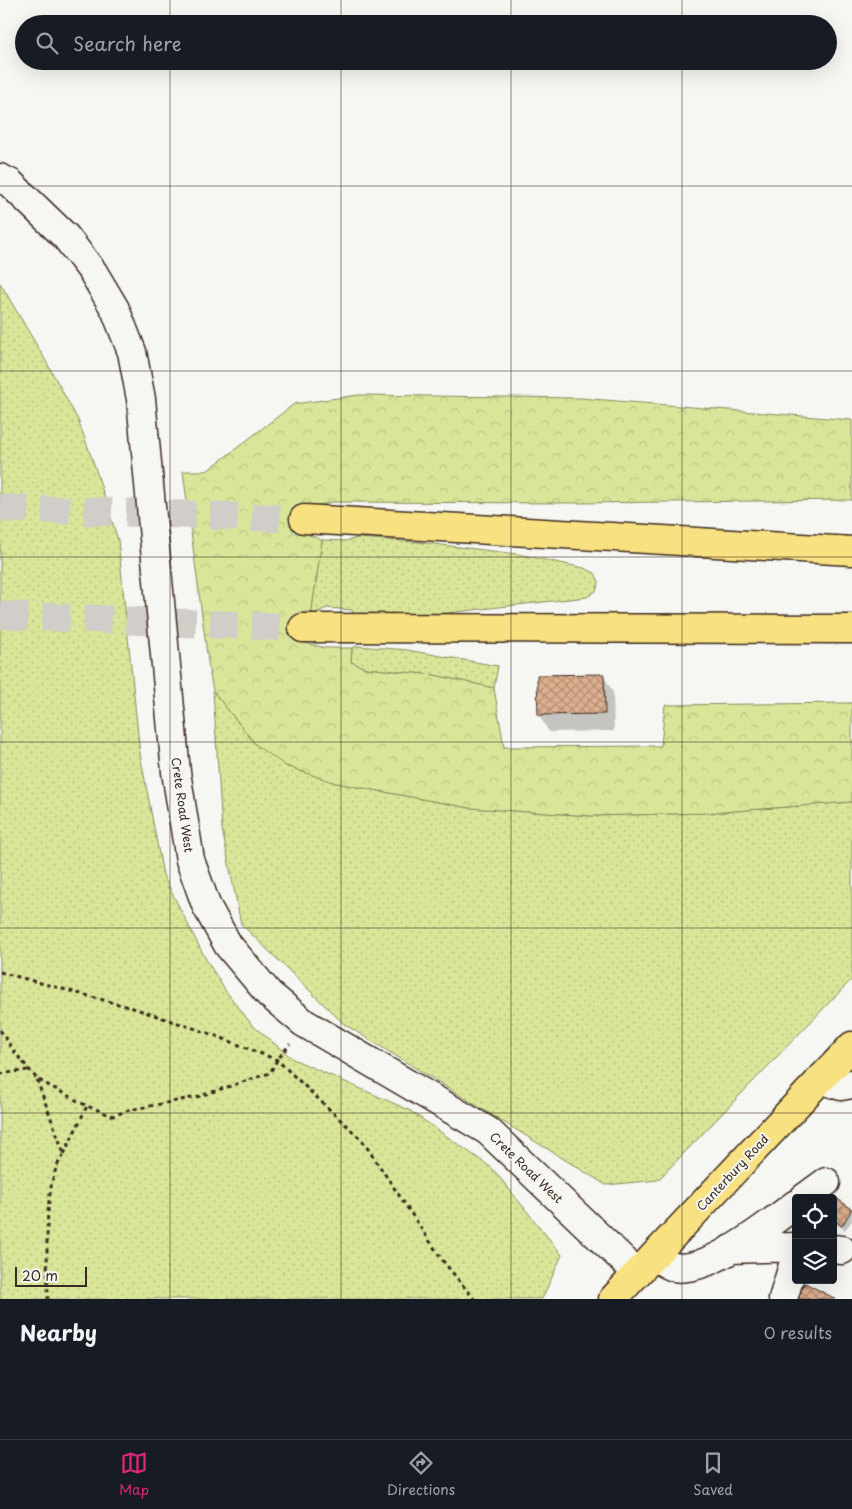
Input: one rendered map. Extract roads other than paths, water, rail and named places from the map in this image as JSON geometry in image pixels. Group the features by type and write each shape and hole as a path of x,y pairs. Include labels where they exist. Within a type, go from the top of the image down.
{"main road":[{"path":"304,519 852,551"},
{"path":"684,541 852,537"},
{"path":"303,628 852,629"},
{"name":"Canterbury Road","path":"613,1299 852,1046"}],"street":[{"name":"Crete Road West","path":"0,178 10,183 66,237 93,272 115,309 132,352 141,398 176,772 190,860 206,905 228,945 269,994 304,1023 488,1130 646,1265 673,1268 692,1267 710,1262 753,1235 792,1207"},
{"path":"820,1079 841,1086 852,1084"},
{"path":"810,1194 826,1182"},
{"path":"730,1250 789,1247 794,1257 794,1262 782,1299"}],"tunnel":[{"path":"0,508 304,519"},
{"path":"0,615 303,628"}]}
